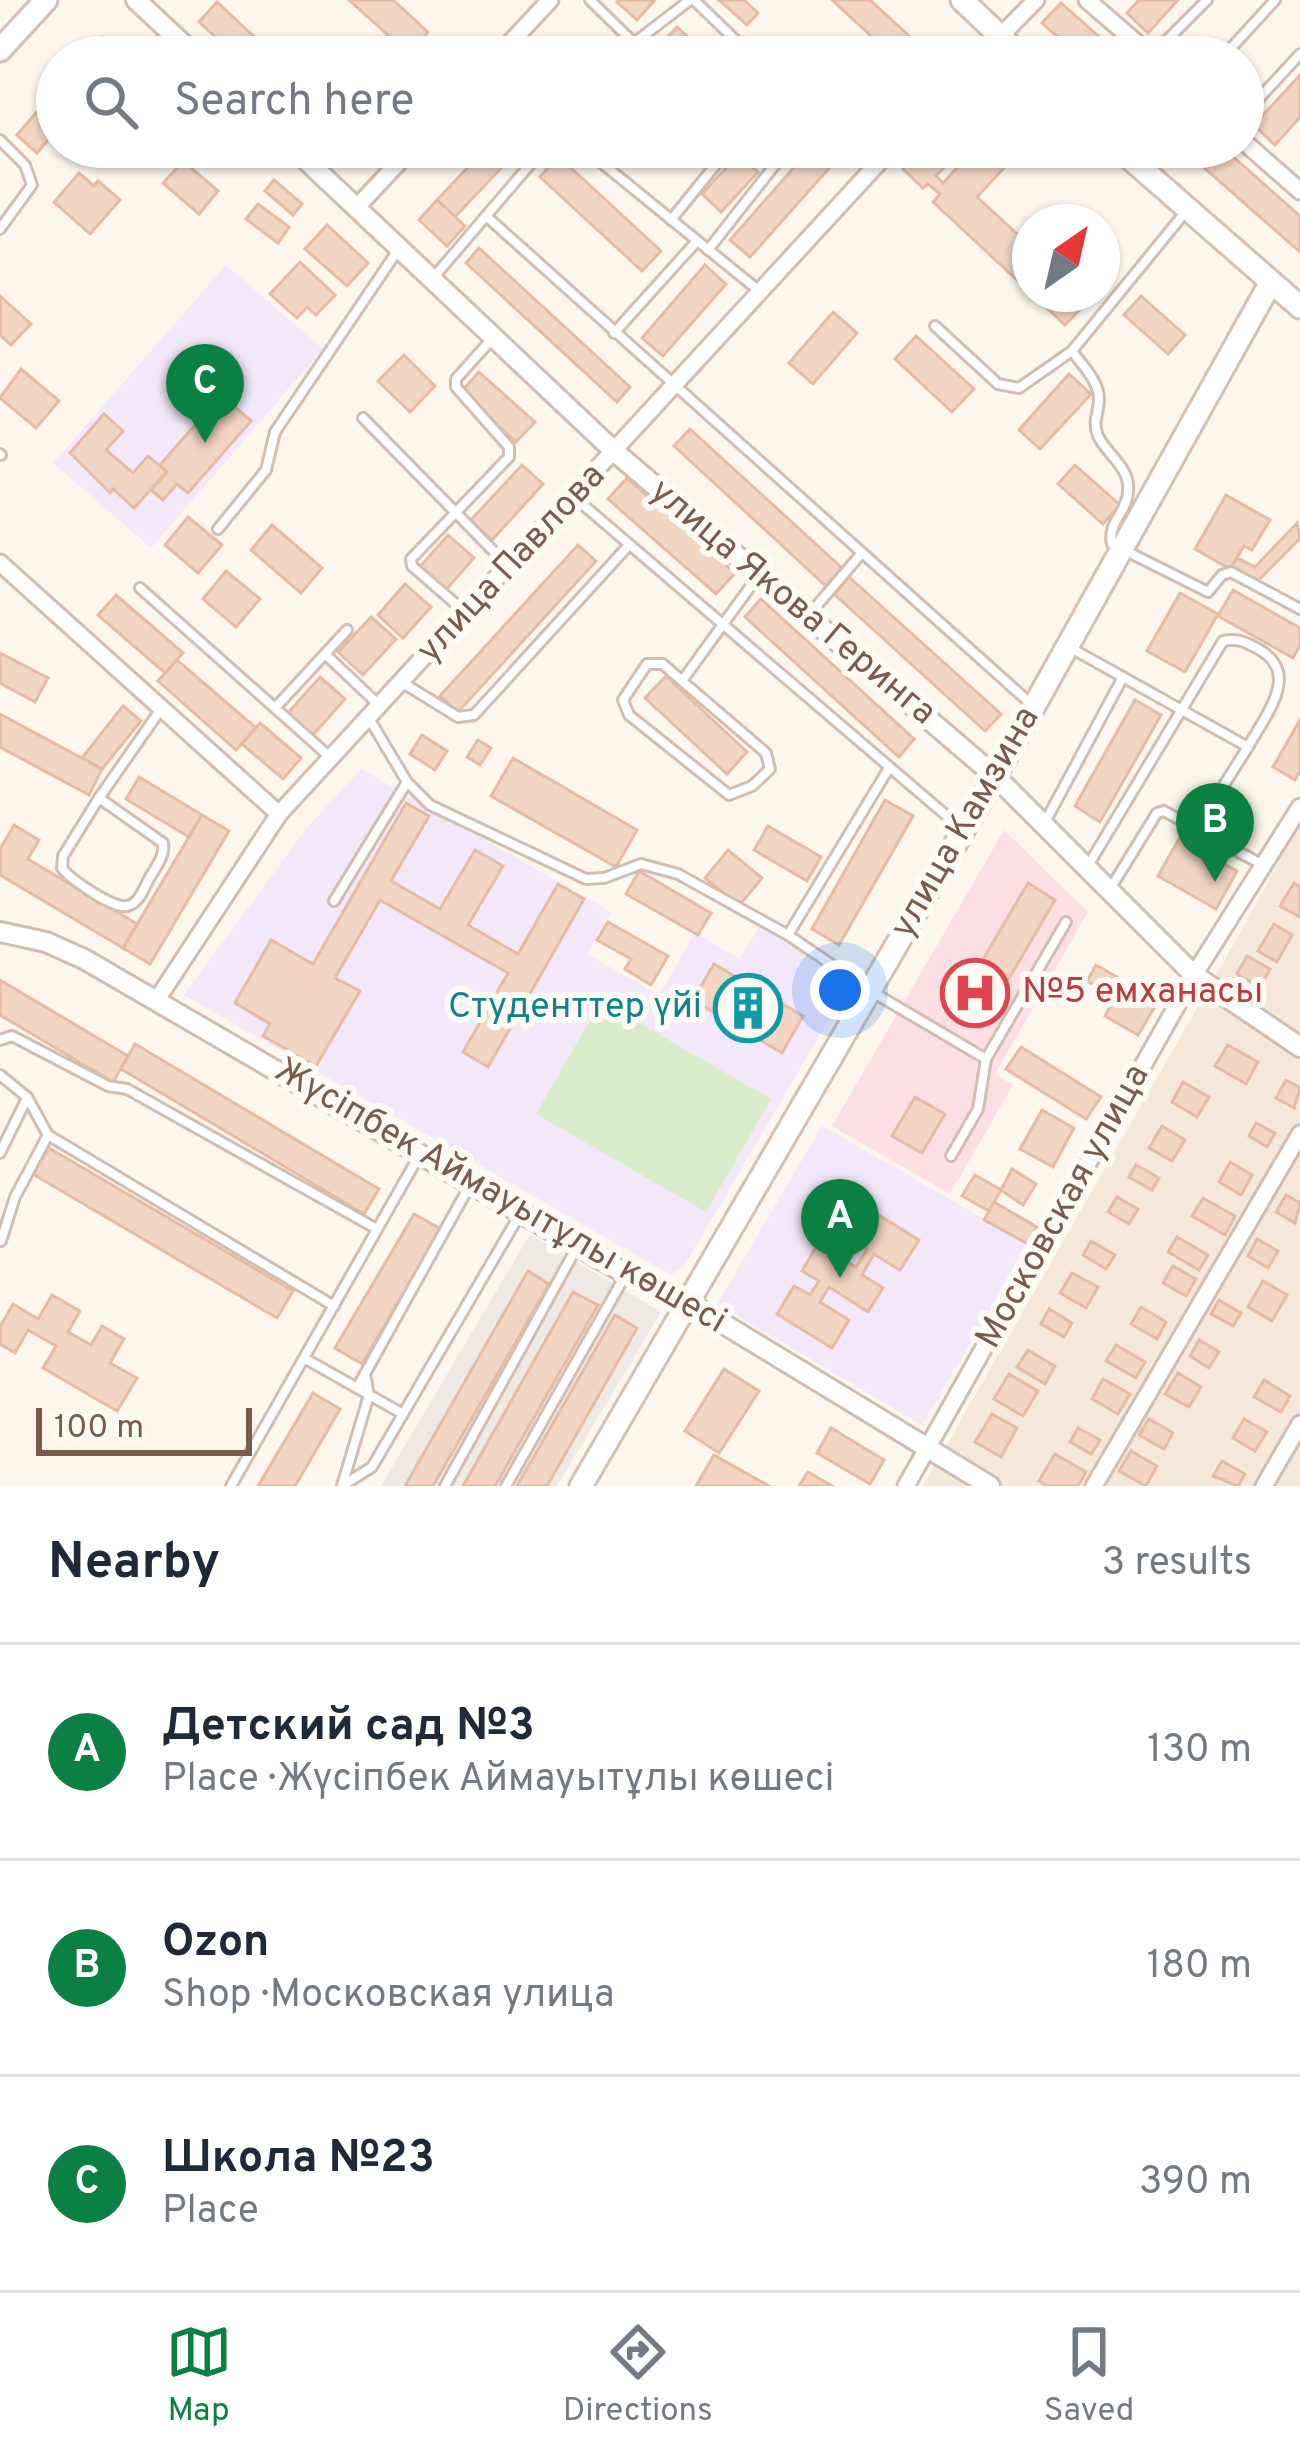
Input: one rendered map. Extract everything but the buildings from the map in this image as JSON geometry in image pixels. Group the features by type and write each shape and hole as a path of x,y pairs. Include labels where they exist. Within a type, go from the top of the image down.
{"main road":[{"path":"0,50 46,0"},
{"path":"962,0 1001,36"},
{"path":"1141,168 1300,307"},
{"name":"улица Камзина","path":"581,1486 995,776 1271,281"}],"street":[{"path":"136,0 175,36"},
{"path":"516,36 550,0"},
{"path":"1001,36 1036,0"},
{"path":"1087,0 1129,36"},
{"path":"1264,159 1300,191"},
{"name":"улица Якова Геринга","path":"314,168 615,452 995,776 1194,975 1300,1047"},
{"path":"356,208 393,168"},
{"name":"улица Павлова","path":"156,1001 279,814 873,168"},
{"path":"0,563 279,814"},
{"name":"Московская улица","path":"906,1486 1194,975 1300,807"},
{"name":"Жүсіпбек Аймауытұлы көшесі","path":"0,932 46,942 84,958 626,1274 686,1301 990,1486"},
{"path":"1094,1486 1300,1133"},
{"path":"1264,1486 1300,1424"}],"lane":[{"path":"590,0 627,36"},
{"path":"643,36 692,0 731,36"},
{"path":"1172,36 1207,0"},
{"path":"1242,36 1275,0"},
{"path":"1264,93 1300,54"},
{"path":"0,140 25,165 32,185 0,229"},
{"path":"432,279 527,168"},
{"path":"608,168 758,291"},
{"path":"671,220 713,168"},
{"path":"708,250 772,168"},
{"path":"935,326 998,384 1019,388 1072,351 1188,209"},
{"path":"486,216 1034,706"},
{"path":"614,333 697,241"},
{"path":"218,529 266,470 275,432 399,248"},
{"path":"466,614 412,566 411,559 509,457 508,447 456,387 456,379 494,337"},
{"path":"1072,351 1095,382 1099,436 1126,472 1128,494 1110,535 1121,551 1208,592 1222,575 1231,572 1300,609"},
{"path":"363,418 509,567"},
{"path":"574,497 963,830"},
{"path":"401,682 458,717 474,715 629,545"},
{"path":"808,616 861,554"},
{"path":"682,681 759,575"},
{"path":"140,588 331,758"},
{"path":"275,708 347,629"},
{"path":"1087,868 1223,641 1237,638 1272,656 1282,667 1285,681 1196,829"},
{"path":"1068,646 1248,747"},
{"path":"325,654 374,712 407,782 430,805 586,879 604,878 641,864 656,865 788,935 869,990 986,1059"},
{"path":"646,664 663,664 682,681 766,753 770,769 752,786 729,795 629,715 623,700 646,664"},
{"path":"1044,824 1123,677"},
{"path":"99,798 163,842 164,852 130,906 118,906 69,878 62,868 63,856 99,798 161,708"},
{"path":"788,935 890,768"},
{"path":"334,901 407,782"},
{"path":"1110,890 1157,813 1164,811 1266,866"},
{"path":"951,1156 978,1109 986,1059 1066,922"},
{"path":"0,1040 12,1036 108,1086 127,1089 377,1229"},
{"path":"0,1075 27,1097 49,1135 334,1306"},
{"path":"0,1153 27,1097"},
{"path":"1,1241 15,1197 49,1135"},
{"path":"231,1486 420,1154"},
{"path":"357,1388 471,1184"},
{"path":"342,1486 372,1468 520,1213"},
{"path":"445,1486 578,1246"},
{"path":"506,1486 626,1274"},
{"path":"304,1358 403,1414"},
{"path":"342,1486 369,1395 365,1372"}],"shaded area":[{"path":"226,265 323,349 151,548 53,463"},
{"path":"361,769 611,912 587,954 659,995 695,933 740,959 762,922 854,977 685,1265 671,1275 184,995 306,829"},
{"path":"1300,822 1300,1486 923,1486 1248,919"},
{"name":"№5 емханасы","path":"1004,830 1088,912 995,1074 1013,1085 950,1194 832,1126"},
{"path":"822,1126 1028,1244 922,1425 717,1304"},
{"path":"530,1234 661,1312 557,1486 381,1486"}],"green space":[{"path":"601,1001 771,1099 706,1212 536,1114"}],"place":[{"name":"Школа №23","path":"205,443"},
{"name":"Ozon","path":"1215,882"},
{"name":"№5 емханасы","path":"975,993"},
{"name":"Студенттер үйі","path":"748,1008"},
{"name":"Детский сад №3","path":"840,1278"}]}
